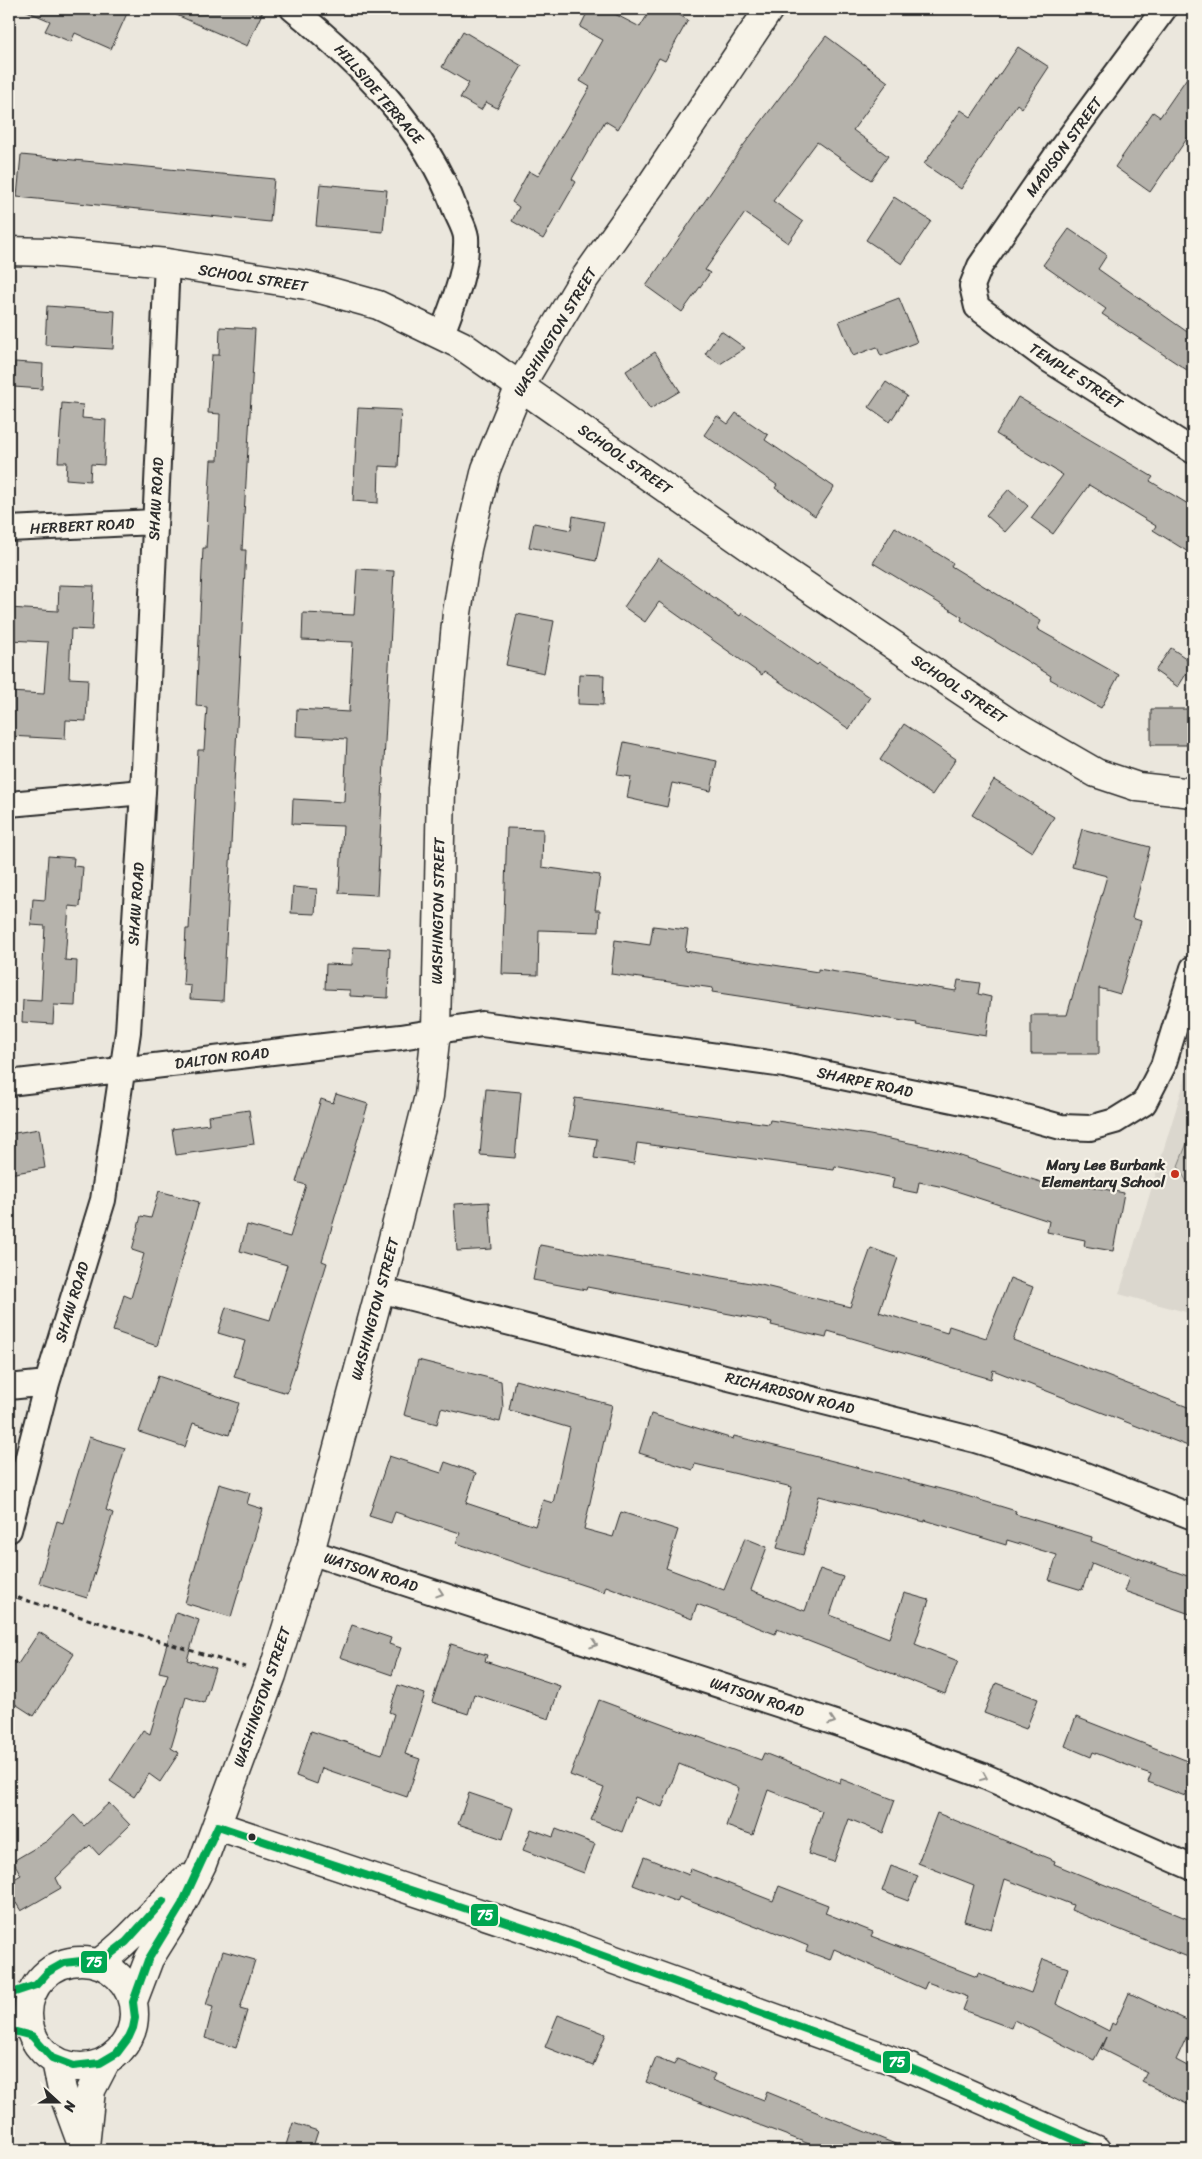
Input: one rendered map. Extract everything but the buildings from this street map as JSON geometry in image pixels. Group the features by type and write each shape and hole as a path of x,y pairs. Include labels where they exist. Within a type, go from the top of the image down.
{"street":[{"name":"HILLSIDE TERRACE","path":"293,9 339,46 409,125 445,181 466,236 462,270 441,336"},
{"name":"WASHINGTON STREET","path":"133,2001 149,1959 176,1916 202,1864 218,1826 272,1675 310,1552 380,1290 429,1096 436,1031 441,787 456,613 467,549 486,469 520,386 580,285 653,182 769,9"},
{"name":"MADISON STREET","path":"972,289 980,266 1060,150 1164,9"},
{"name":"SCHOOL STREET","path":"9,251 48,252 167,263 306,285 378,305 461,346 788,574 1010,724 1096,773 1138,787 1193,793"},
{"name":"SHAW ROAD","path":"9,1530 47,1383 102,1200 124,1069 143,792 167,263"},
{"name":"TEMPLE STREET","path":"972,289 977,307 1046,358 1193,452"},
{"name":"HERBERT ROAD","path":"9,529 154,522"},
{"path":"9,804 143,792"},
{"name":"SHARPE ROAD","path":"436,1031 482,1024 784,1065 992,1108 1061,1127 1090,1128 1115,1122 1144,1103 1163,1066 1193,968"},
{"name":"DALTON ROAD","path":"9,1083 436,1031"},
{"name":"RICHARDSON ROAD","path":"380,1290 975,1440 1080,1473 1193,1517"},
{"path":"9,1387 47,1383"},
{"name":"WATSON ROAD","path":"310,1552 858,1730 986,1777 1193,1868"},
{"path":"218,1826 548,1936 894,2061 1097,2150"},
{"name":"WASHINGTON STREET","path":"99,1963 126,1942 157,1907 202,1864"},
{"path":"81,1961 99,1963 114,1972 126,1985 133,2001 134,2019 130,2036 120,2051 106,2061 90,2067 72,2067 56,2061 21,2033 28,2019 29,2001 36,1985 48,1972 64,1964 81,1961"},
{"path":"9,1994 36,1985"},
{"path":"56,2061 62,2090 84,2150"},
{"path":"84,2150 91,2090 106,2061"}],"path":[{"path":"9,1594 272,1675"}],"shaded area":[{"name":"Mary Lee Burbank Elementary School","path":"1193,1054 1193,1314 1119,1294"},
{"path":"1193,1128 1193,1193 1178,1166"}],"transit line":[{"name":"75","path":"9,2030 32,2036 52,2058 73,2066 100,2063 117,2053 133,2028 135,2018 133,2002 148,1960 182,1904 218,1826 548,1936 894,2061 1097,2150"},
{"name":"75","path":"9,1994 36,1985 48,1972 64,1963 81,1961 99,1963 126,1942 163,1901"}],"place":[{"name":"Mary Lee Burbank Elementary School","path":"1175,1174"}]}
